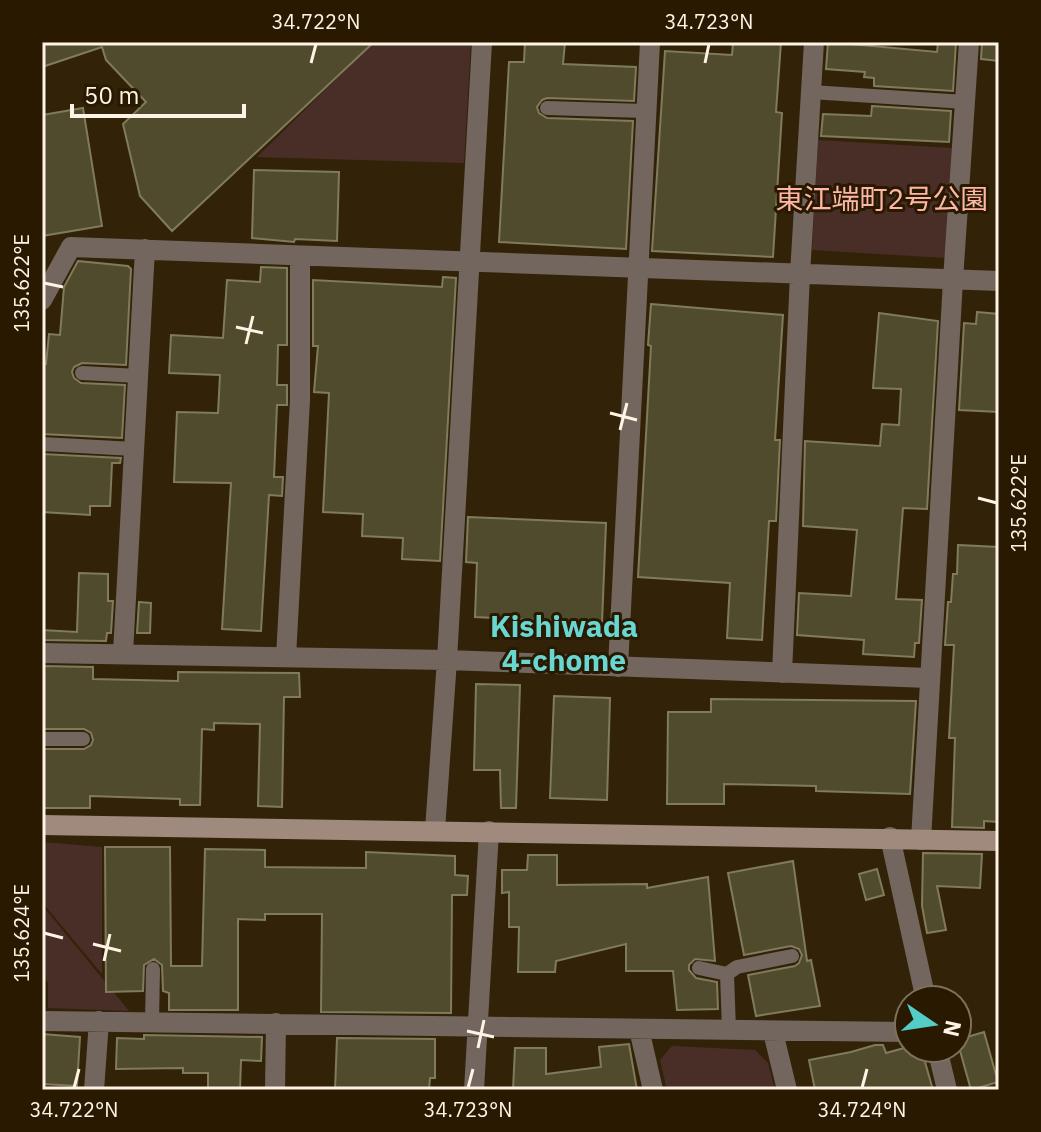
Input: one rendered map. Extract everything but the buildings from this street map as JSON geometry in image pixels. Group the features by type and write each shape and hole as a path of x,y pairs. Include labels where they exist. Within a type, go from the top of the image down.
{"street":[{"path":"435,830 482,42"},
{"path":"618,667 636,268 650,42"},
{"path":"782,673 814,42"},
{"path":"921,840 969,42"},
{"path":"42,300 71,247 999,281"},
{"path":"123,653 145,249"},
{"path":"286,657 300,400 300,256"},
{"path":"42,653 447,660 929,678"},
{"path":"42,825 999,841"},
{"path":"474,1090 489,831"},
{"path":"890,837 922,984"},
{"path":"42,1021 893,1032"},
{"path":"94,1090 99,1021"},
{"path":"275,1090 276,1023"},
{"path":"639,1029 653,1090"},
{"path":"773,1032 787,1090"},
{"path":"941,1064 947,1090"}],"lane":[{"path":"811,92 965,102"},
{"path":"547,108 645,111"},
{"path":"82,373 138,376"},
{"path":"42,444 134,449"},
{"path":"42,739 83,739"},
{"path":"699,968 727,974 737,967 792,956"},
{"path":"152,1022 153,969"},
{"path":"727,974 729,1030"}],"green space":[{"path":"374,42 471,42 464,163 257,157"},
{"name":"東江端町2号公園","path":"818,140 952,148 946,258 812,250"},
{"path":"42,842 102,847 102,974 42,902"},
{"path":"42,905 129,1011 48,1008 48,982 42,976"},
{"path":"672,1046 755,1050 768,1063 775,1090 667,1090 660,1060"}],"district":[{"name":"Kishiwada 4-chome","path":"564,644"}]}
